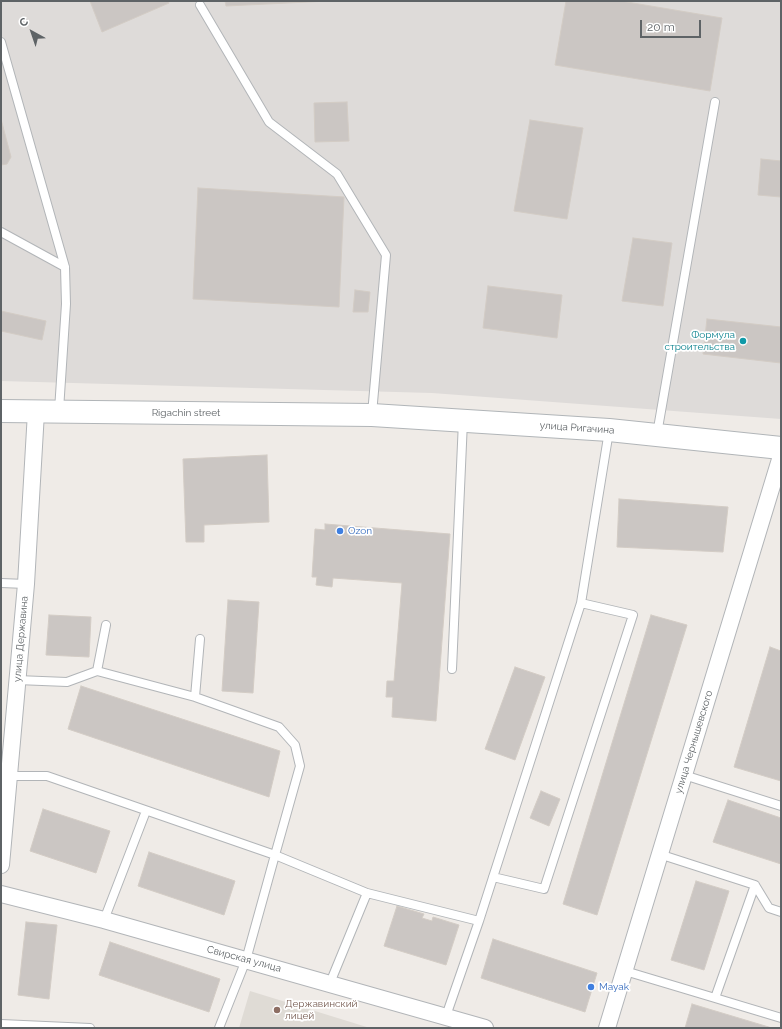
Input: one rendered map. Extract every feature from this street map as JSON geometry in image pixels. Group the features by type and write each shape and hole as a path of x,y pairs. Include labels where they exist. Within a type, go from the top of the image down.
{"main road":[{"name":"Rigachin street","path":"1,411 58,413 372,415"},
{"name":"улица Ригачина","path":"372,415 609,430 781,448"}],"street":[{"name":"улица Державина","path":"1,865 4,792 9,776 26,584 36,412"},
{"name":"улица Чернышевского","path":"607,1028 781,456"},
{"name":"Свирская улица","path":"1,894 104,920 485,1028"}],"lane":[{"path":"200,5 268,122 337,174 386,255 372,415"},
{"path":"1,42 65,267 66,304 58,413"},
{"path":"656,435 715,102"},
{"path":"1,232 65,267"},
{"path":"452,669 463,421"},
{"path":"446,1016 479,921 581,603 609,430"},
{"path":"1,583 26,584"},
{"path":"493,877 544,889 633,615 581,603"},
{"path":"97,671 106,624"},
{"path":"195,697 200,639"},
{"path":"17,680 67,682 97,671 195,697 280,727 295,746 300,766 246,960 219,1028"},
{"path":"684,775 781,806"},
{"path":"9,776 47,776 275,855 367,893 479,921"},
{"path":"104,920 146,811"},
{"path":"659,854 755,885 769,908 781,912"},
{"path":"715,998 755,885"},
{"path":"330,983 367,893"},
{"path":"625,971 781,1018"},
{"path":"1,1024 85,1028"}],"shaded area":[{"path":"1,1 781,1 781,419 432,393 1,381"},
{"name":"Державинский лицей","path":"250,991 370,1028 239,1028"}],"building":[{"path":"90,1 168,1 169,3 102,32"},
{"path":"225,1 328,1 226,6"},
{"path":"566,1 621,1 722,18 710,91 555,65"},
{"path":"347,102 349,141 315,142 314,103"},
{"path":"1,119 11,157 7,164 1,165"},
{"path":"530,120 583,128 567,219 514,211"},
{"path":"761,159 781,161 781,197 758,195"},
{"path":"198,188 344,197 339,307 193,299"},
{"path":"633,238 672,243 663,306 622,301"},
{"path":"488,286 562,295 557,338 483,328"},
{"path":"355,290 370,292 368,312 353,312"},
{"path":"1,311 46,321 42,340 1,331"},
{"name":"Формула строительства","path":"707,319 781,327 781,363 703,354"},
{"path":"267,455 269,522 204,525 204,542 186,542 183,459"},
{"path":"619,499 728,507 723,552 617,547"},
{"path":"325,524 450,534 436,721 392,717 393,697 386,697 387,681 394,681 402,583 333,578 332,587 316,585 317,577 312,577 315,529 325,530"},
{"path":"228,600 259,602 253,693 222,691"},
{"path":"49,615 91,617 89,657 46,655"},
{"path":"651,615 687,625 597,915 563,904"},
{"path":"770,647 781,651 781,781 734,767"},
{"path":"515,667 545,677 515,760 485,749"},
{"path":"81,686 280,751 269,797 68,729"},
{"path":"541,791 560,799 549,826 530,818"},
{"path":"728,800 781,818 781,864 713,842"},
{"path":"43,809 110,831 96,873 30,851"},
{"path":"149,852 235,881 224,915 138,886"},
{"path":"696,881 729,891 704,970 671,960"},
{"path":"397,906 424,914 422,918 432,921 433,917 459,925 446,965 384,946"},
{"path":"26,922 57,925 49,999 18,995"},
{"path":"493,939 597,973 585,1012 481,978"},
{"path":"110,942 220,979 209,1012 99,975"},
{"path":"692,1004 772,1028 685,1028"}],"place":[{"name":"Формула строительства","path":"743,341"},
{"name":"Ozon","path":"340,531"},
{"name":"Mayak","path":"591,987"},
{"name":"Державинский лицей","path":"277,1010"}]}
